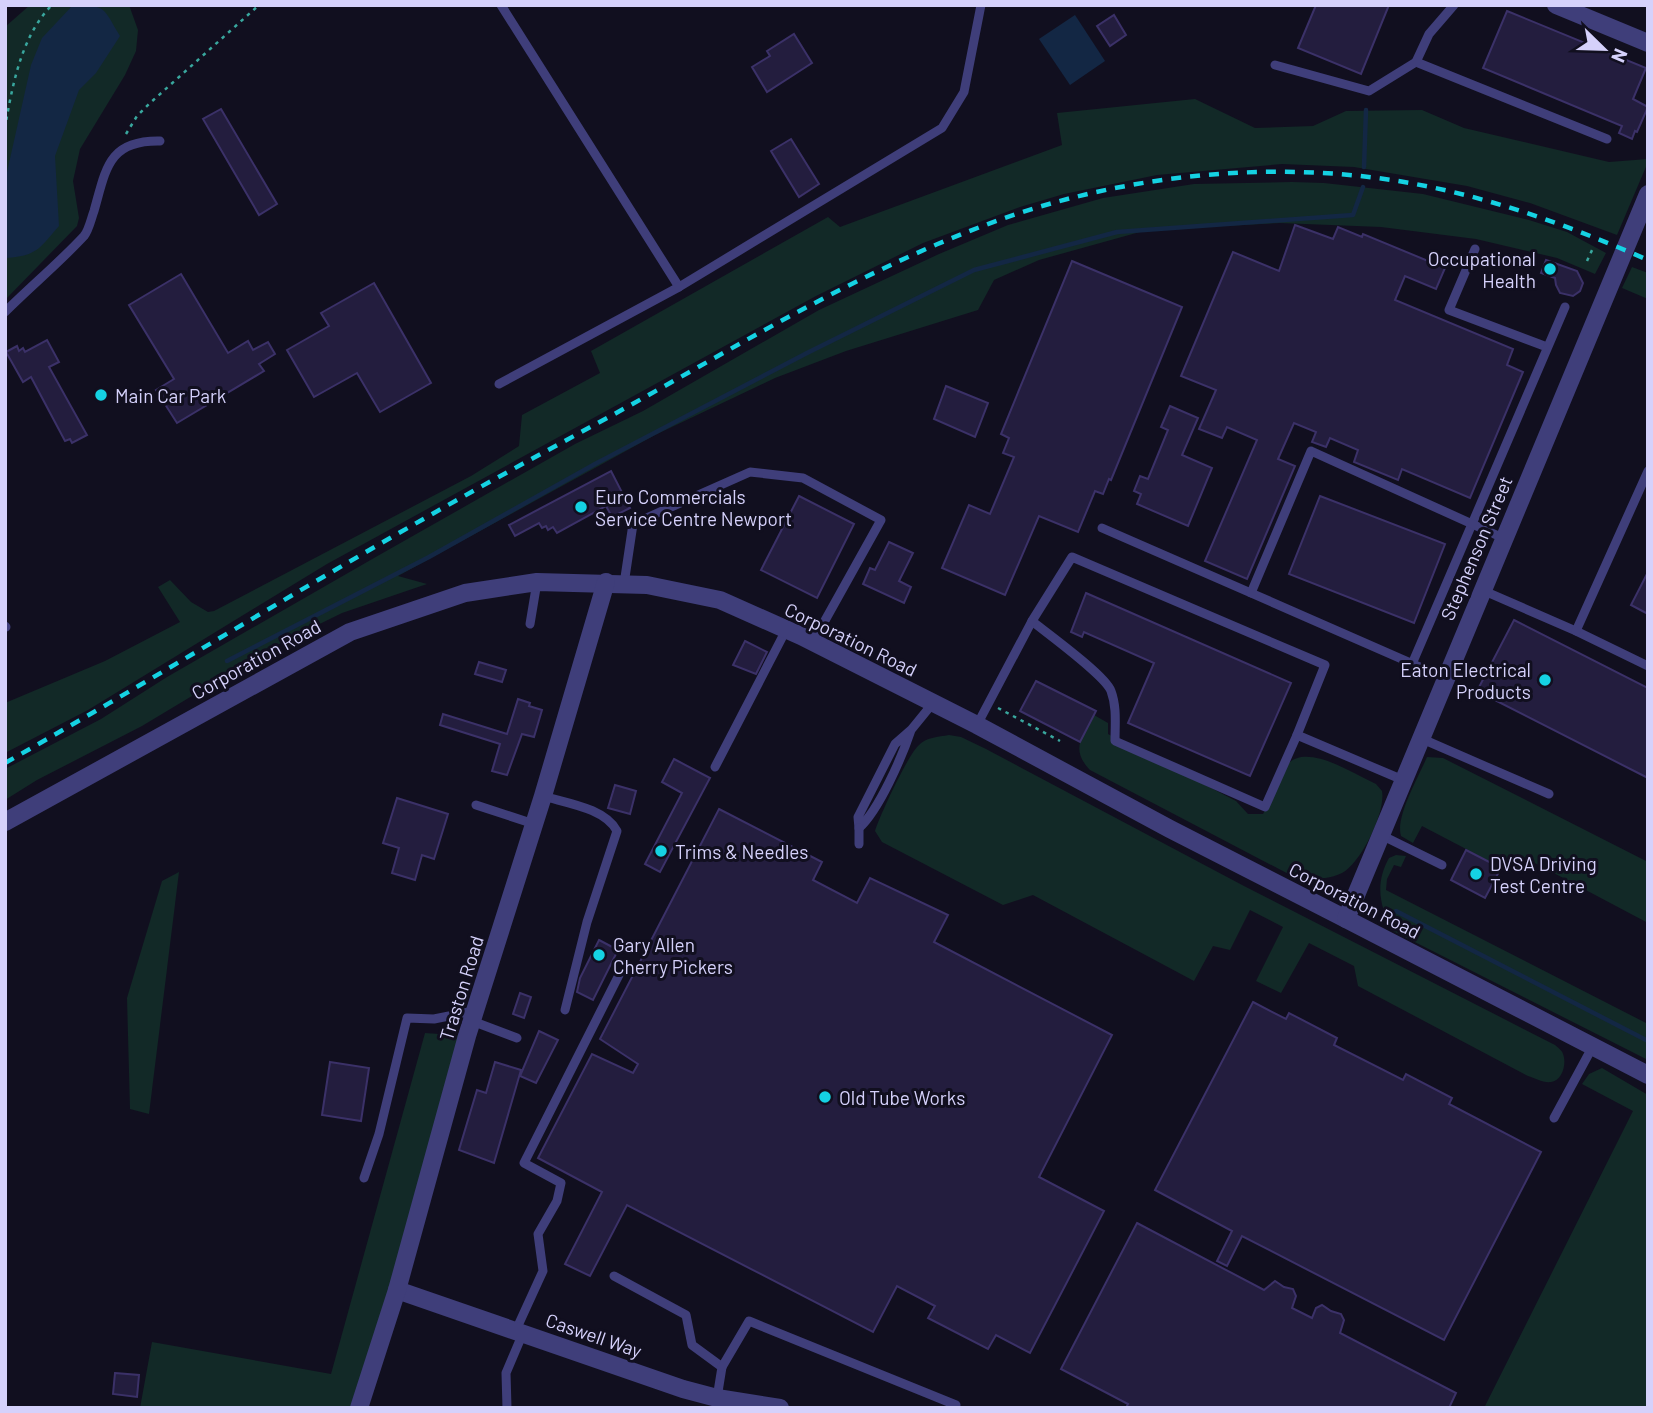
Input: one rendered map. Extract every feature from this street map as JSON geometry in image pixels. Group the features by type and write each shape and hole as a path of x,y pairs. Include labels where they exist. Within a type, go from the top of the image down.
{"street":[{"path":"1556,5 1581,10 1648,43"},
{"name":"Stephenson Street","path":"1346,919 1648,194"},
{"name":"Corporation Road","path":"5,822 349,632 465,593 537,582 656,586 720,600 813,642 977,725 1170,830 1648,1075"},
{"name":"Traston Road","path":"359,1408 397,1290 474,1016 606,583"},
{"name":"Caswell Way","path":"397,1290 683,1389 717,1398 780,1408"}],"lane":[{"path":"501,5 679,287"},
{"path":"499,384 679,287 942,128 964,92 981,5"},
{"path":"1275,65 1369,91 1416,62 1429,34 1455,6"},
{"path":"1416,62 1607,139"},
{"path":"5,312 84,236 104,174 115,155 132,144 160,141"},
{"path":"1475,249 1449,310 1547,347"},
{"path":"1412,663 1564,307"},
{"path":"1251,593 1311,451 1503,538"},
{"path":"1576,631 1648,471"},
{"path":"624,584 633,524 750,472 803,478 881,520 813,642"},
{"path":"1102,528 1445,678"},
{"path":"977,725 1032,621 1072,557 1325,665 1265,807 1115,741 1115,709 1110,689 1101,676 1032,621"},
{"path":"530,624 537,582"},
{"path":"1482,590 1648,666"},
{"path":"715,766 786,630"},
{"path":"859,844 859,828 867,820 885,788 911,730 933,704"},
{"path":"1297,735 1403,780"},
{"path":"1420,738 1549,794"},
{"path":"543,796 594,812 606,818 617,831 587,922 565,1010"},
{"path":"476,805 534,824"},
{"path":"1381,835 1443,865"},
{"path":"507,1408 506,1373 543,1271 538,1234 557,1201 561,1183 524,1163 620,975"},
{"path":"365,1178 379,1134 407,1018 474,1016 517,1038"},
{"path":"1554,1118 1593,1046"},
{"path":"614,1276 686,1315 692,1345 722,1367"},
{"path":"717,1398 722,1367 749,1321 956,1405"}],"path":[{"path":"5,128 12,87 28,43 36,26 52,5"},
{"path":"120,150 137,116 259,5"},
{"path":"1587,261 1593,248"},
{"path":"989,703 1060,741"}],"green space":[{"path":"30,5 129,5 138,30 136,51 125,75 80,149 73,181 79,218 77,226 5,300 5,27"},
{"path":"1195,99 1255,128 1313,126 1346,111 1422,110 1464,128 1609,162 1648,159 1648,162 1617,235 1530,203 1467,186 1354,167 1282,164 1157,175 1064,194 1020,207 923,243 816,296 327,564 88,710 5,753 5,703 105,661 180,622 158,587 170,580 191,602 208,612 214,611 471,476 519,446 522,415 600,373 591,351 828,217 840,227 1062,145 1057,113"},
{"path":"1292,182 1423,194 1567,232 1606,253 1595,274 1557,258 1476,239 1381,227 1280,223 1147,230 1039,260 994,280 978,310 846,351 775,378 655,435 398,576 427,584 342,613 277,645 142,726 37,780 5,800 5,769 101,719 167,677 381,554 575,444 643,411 819,310 1008,225 1103,198 1194,184"},
{"path":"1632,267 1648,273 1648,299 1622,288"},
{"path":"1094,715 1108,723 1108,734 1236,801 1248,814 1263,814 1289,763 1308,757 1332,763 1376,784 1382,791 1376,824 1357,859 1342,873 1326,878 1298,879 1090,770 1080,756 1079,749"},
{"path":"949,735 961,737 986,749 1244,886 1555,1045 1562,1051 1564,1058 1561,1075 1555,1081 1548,1082 1528,1076 1358,986 1354,966 1309,943 1281,993 1256,981 1283,927 1250,910 1230,950 1213,946 1194,981 1033,895 1003,905 882,842 875,831 913,752 925,741"},
{"path":"1427,757 1443,758 1648,862 1648,923 1520,855 1510,872 1422,826 1413,843 1401,836 1404,808"},
{"path":"1396,855 1406,856 1401,867 1394,865 1387,879 1386,890 1648,1024 1648,1060 1393,931 1384,913 1380,885 1389,858"},
{"path":"179,872 149,1114 130,1109 127,998 162,881"},
{"path":"425,1033 467,1036 359,1408 140,1408 152,1342 331,1374"},
{"path":"1602,1068 1648,1095 1648,1408 1484,1408 1633,1111 1582,1084 1589,1074"}],"water":[{"path":"73,5 98,7 103,10 120,36 96,73 79,90 55,156 59,226 31,253 5,258 5,181 31,65 42,38"},
{"path":"1075,15 1105,61 1070,85 1039,39"}],"building":[{"path":"1316,5 1389,5 1361,74 1298,48"},
{"path":"1507,11 1646,68 1633,99 1648,107 1632,139 1619,133 1622,126 1483,68"},
{"path":"1114,15 1126,35 1110,46 1097,26"},
{"path":"794,34 812,63 767,92 752,67 770,56 767,51"},
{"path":"221,109 277,204 259,215 203,119"},
{"path":"791,139 819,184 799,197 771,151"},
{"path":"1295,225 1333,239 1338,227 1362,237 1363,234 1445,268 1436,289 1405,276 1395,300 1513,349 1507,365 1523,372 1470,498 1402,469 1398,480 1354,462 1358,450 1330,438 1326,447 1312,442 1316,432 1294,423 1278,459 1295,466 1247,579 1205,561 1257,440 1227,427 1222,438 1199,429 1216,390 1181,376 1233,252 1279,271"},
{"path":"1546,260 1577,271 1583,283 1580,291 1573,296 1560,293 1555,278 1541,273"},
{"path":"1072,261 1182,307 1103,494 1095,491 1078,532 1039,516 1005,595 942,568 969,505 990,514 1014,457 1003,453 1009,438 1001,434"},
{"path":"181,274 228,353 248,341 253,350 268,342 275,354 259,364 264,371 177,423 156,390 174,379 129,305"},
{"path":"374,283 431,383 380,412 357,373 314,397 287,350 329,326 321,313"},
{"path":"47,340 59,362 49,367 87,435 72,443 70,439 65,441 31,377 23,382 6,352 17,346 19,351 23,348 25,352"},
{"path":"946,386 988,403 975,437 934,419"},
{"path":"1170,406 1198,418 1182,455 1212,468 1188,526 1137,504 1141,494 1134,491 1140,476 1148,479 1168,430 1161,427"},
{"path":"611,471 630,508 612,517 606,506 557,533 553,527 548,530 546,526 542,528 539,523 515,536 509,525"},
{"path":"799,496 854,524 817,598 761,570"},
{"path":"1320,496 1445,544 1414,623 1289,574"},
{"path":"889,542 913,553 899,581 911,587 904,603 863,584 870,568 875,570"},
{"path":"1648,572 1648,614 1631,605"},
{"path":"1086,593 1291,683 1250,776 1128,723 1154,663 1084,632 1082,637 1071,632"},
{"path":"1514,620 1648,688 1648,778 1477,691"},
{"path":"745,641 767,652 756,674 733,665"},
{"path":"479,662 506,670 502,682 475,674"},
{"path":"1036,681 1096,711 1080,742 1020,711"},
{"path":"518,699 542,710 534,737 522,734 507,775 492,771 500,744 440,725 443,714 507,734"},
{"path":"674,759 710,778 660,872 645,864 682,793 662,782"},
{"path":"615,785 636,791 630,814 608,808"},
{"path":"397,798 448,814 434,859 422,855 415,880 392,873 399,848 383,843"},
{"name":"Old Tube Works","path":"719,809 822,862 813,880 857,903 870,878 948,915 934,942 1112,1035 1039,1177 1104,1211 1030,1353 996,1335 988,1349 928,1318 935,1306 897,1286 873,1332 627,1205 590,1276 565,1264 602,1192 538,1158 592,1054 633,1073 638,1064 600,1039"},
{"path":"1466,850 1501,868 1485,898 1451,880"},
{"path":"599,940 618,950 593,1000 577,992 580,978"},
{"path":"520,993 531,997 524,1018 513,1014"},
{"path":"1253,1002 1286,1019 1289,1013 1337,1038 1334,1045 1403,1080 1406,1074 1452,1098 1449,1104 1541,1152 1444,1340 1242,1236 1227,1266 1217,1261 1232,1231 1155,1190"},
{"path":"539,1031 558,1040 536,1083 520,1076"},
{"path":"330,1062 369,1068 361,1121 322,1115"},
{"path":"495,1062 521,1070 494,1163 459,1150 477,1090 486,1093"},
{"path":"1137,1223 1264,1290 1275,1281 1293,1289 1296,1296 1292,1308 1312,1318 1316,1308 1322,1305 1341,1314 1344,1320 1340,1333 1456,1393 1449,1408 1126,1408 1128,1404 1061,1369"},
{"path":"115,1373 139,1375 137,1397 113,1394"}],"waterway":[{"path":"1364,167 1366,110"},
{"path":"227,661 429,557 595,464 807,353 974,270 1117,232 1353,215 1363,187"},
{"path":"1396,911 1648,1041"}],"railway":[{"path":"5,763 427,517 796,313 933,246 1030,210 1081,196 1186,177 1293,172 1346,175 1398,181 1463,194 1557,223 1648,260"}],"place":[{"name":"Occupational Health","path":"1550,269"},
{"name":"Main Car Park","path":"101,395"},
{"name":"Euro Commercials Service Centre Newport","path":"581,507"},
{"name":"Eaton Electrical Products","path":"1545,680"},
{"name":"Trims & Needles","path":"661,851"},
{"name":"DVSA Driving Test Centre","path":"1476,874"},
{"name":"Gary Allen Cherry Pickers","path":"599,955"},
{"name":"Old Tube Works","path":"825,1097"}]}
